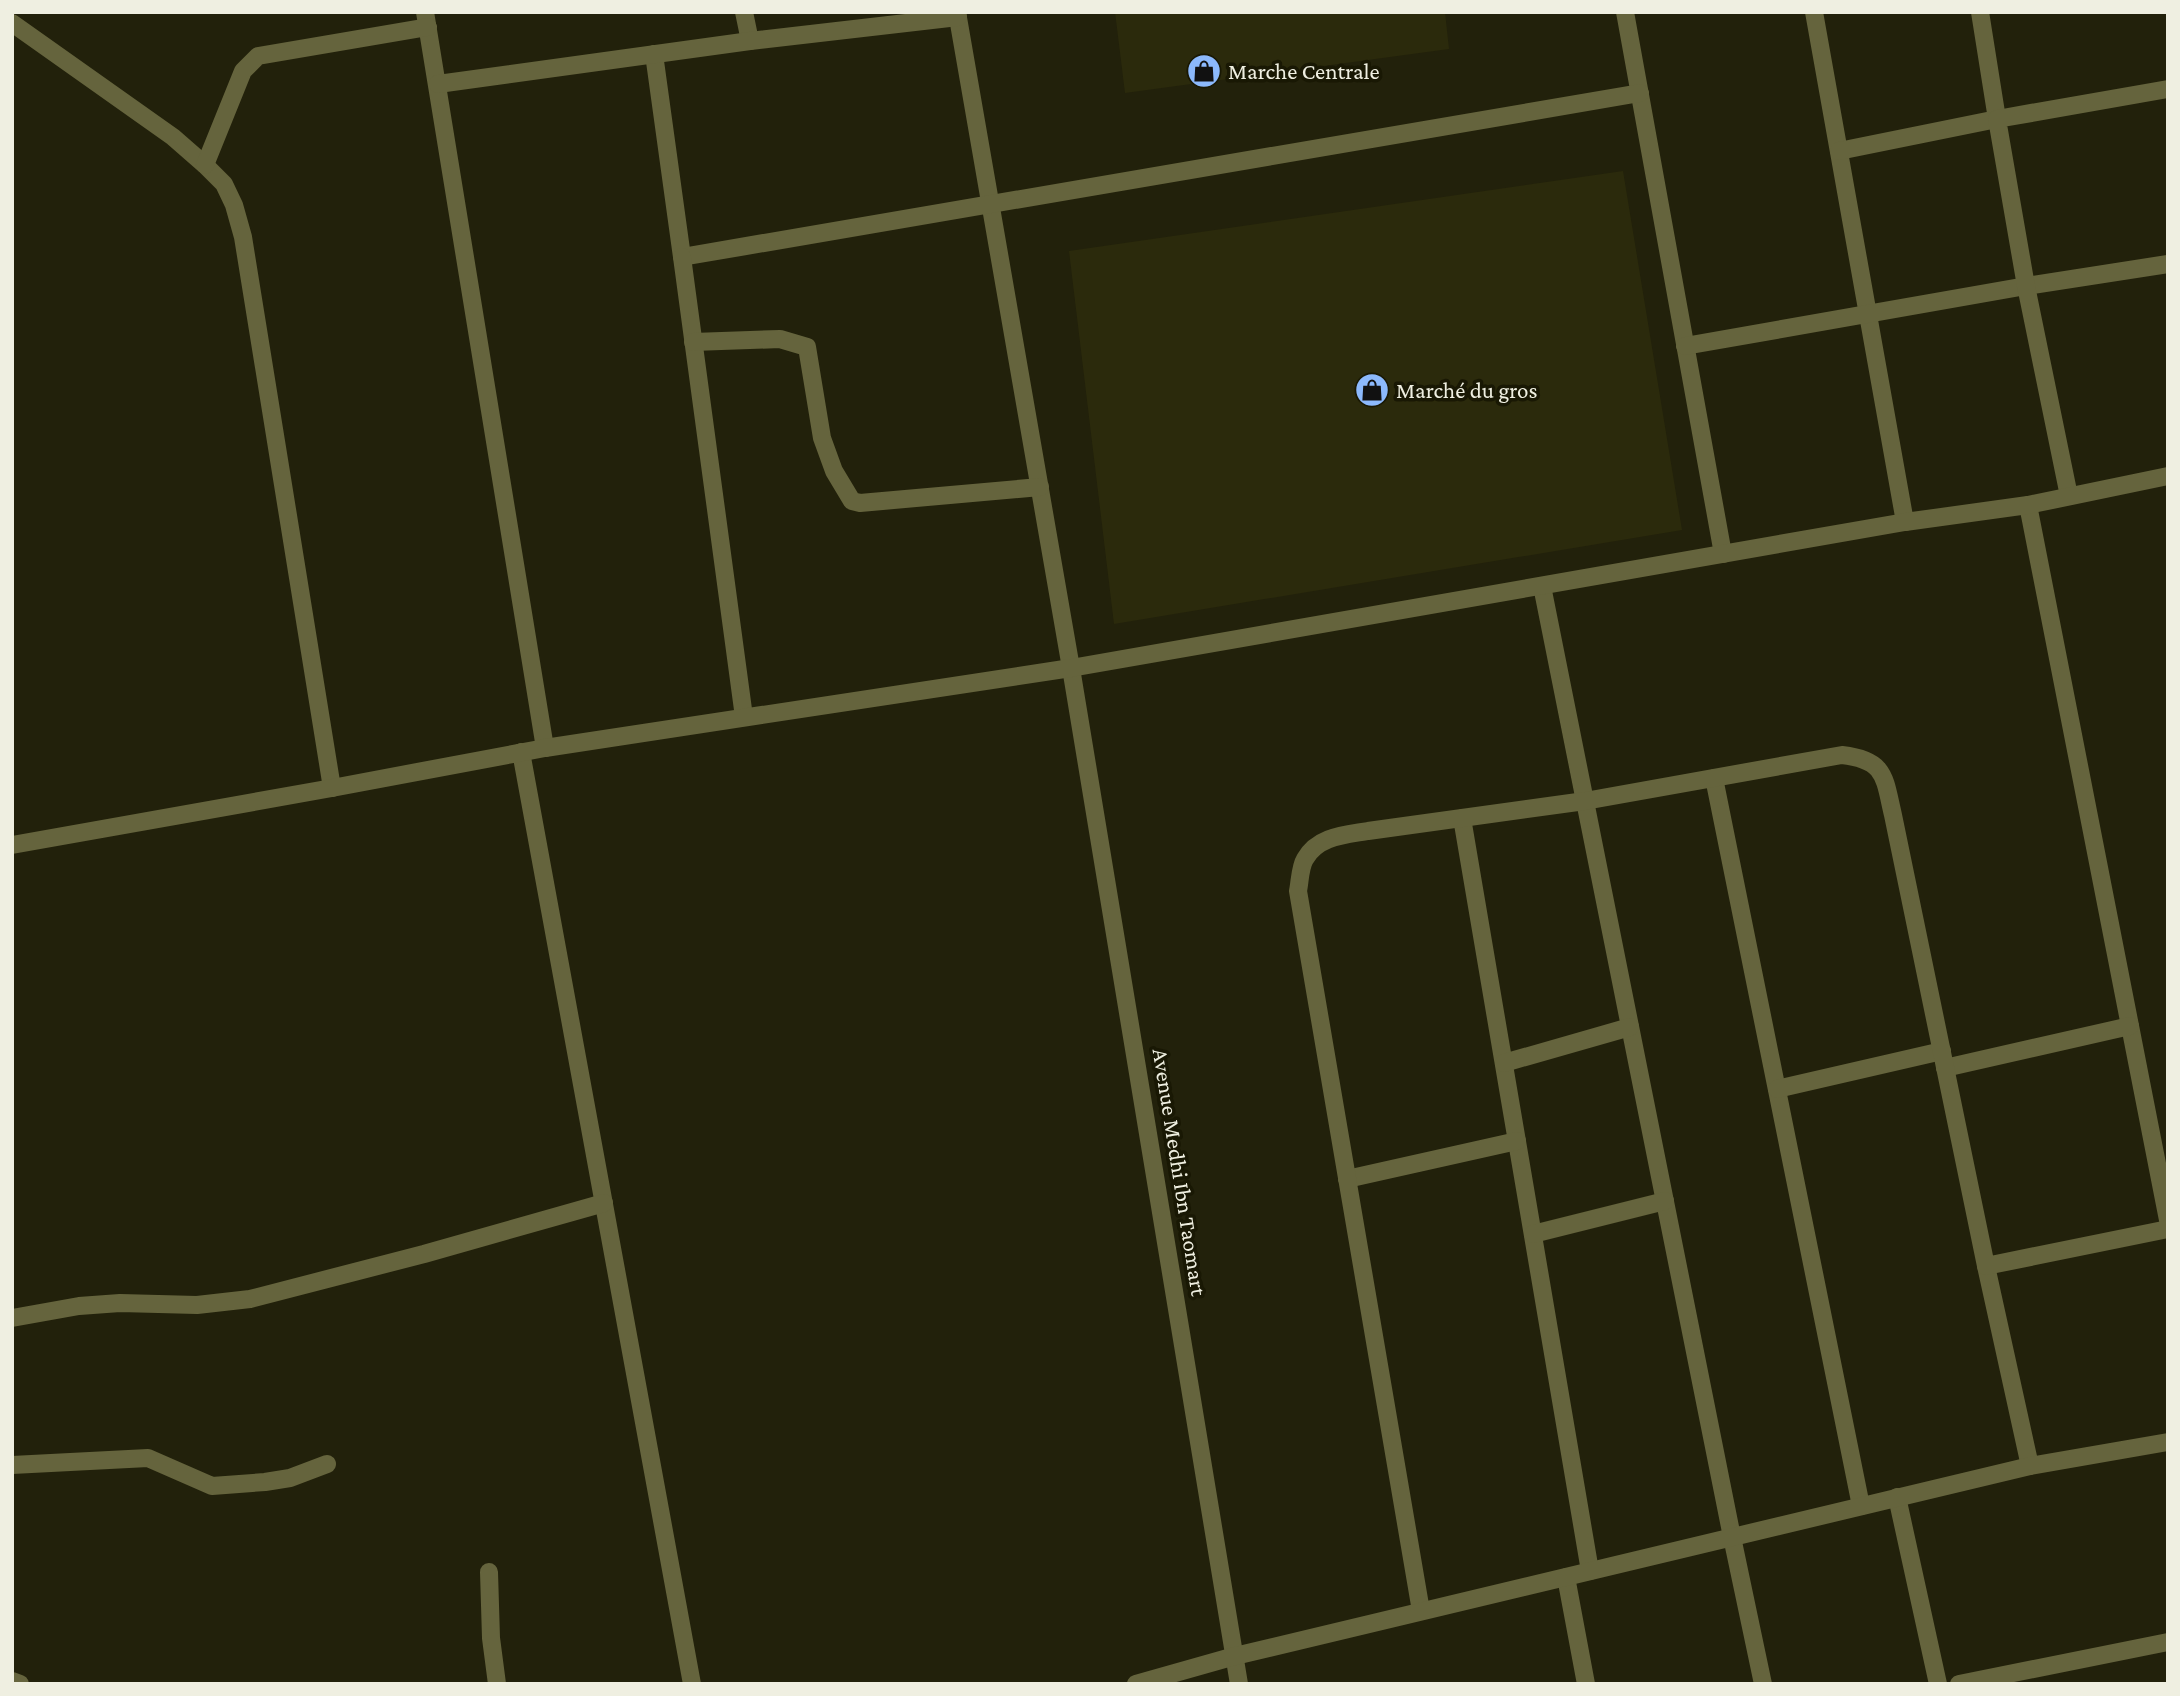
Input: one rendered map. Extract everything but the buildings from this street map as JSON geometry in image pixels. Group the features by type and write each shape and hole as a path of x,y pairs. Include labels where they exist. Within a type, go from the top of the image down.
{"street":[{"path":"744,12 750,41"},
{"path":"1625,12 1723,555"},
{"path":"1814,12 1905,522"},
{"path":"1980,12 2026,286 2069,496"},
{"path":"438,84 958,15"},
{"name":"Avenue Medhi Ibn Taomart","path":"958,15 1071,668 1239,1684"},
{"path":"205,165 243,71 258,57 426,20 545,748"},
{"path":"12,23 173,137 224,184 234,205 243,237 332,788"},
{"path":"654,54 744,717"},
{"path":"1839,151 1997,119 2168,89"},
{"path":"682,257 1640,93"},
{"path":"1685,346 2168,264"},
{"path":"694,342 780,339 807,347 822,438 834,471 852,501 860,503 1040,487"},
{"path":"12,845 521,752 1071,668 1905,522 2028,505 2168,476"},
{"path":"2028,505 2168,1220"},
{"path":"1542,586 1731,1537 1763,1684"},
{"path":"521,752 692,1684"},
{"path":"1421,1611 1298,891 1304,860 1317,844 1334,837 1585,801 1842,755 1871,761 1880,770 1885,782 1893,815 2030,1466"},
{"path":"1714,778 1861,1506"},
{"path":"1462,818 1590,1571"},
{"path":"1777,1089 2130,1026"},
{"path":"1504,1063 1630,1027"},
{"path":"1347,1180 1517,1142"},
{"path":"1533,1234 1665,1201"},
{"path":"12,1318 79,1306 120,1303 197,1305 250,1299 424,1254 604,1203"},
{"path":"1986,1266 2168,1229"},
{"path":"1136,1684 1236,1656 1897,1497 2030,1466 2168,1441"},
{"path":"12,1465 148,1458 212,1486 290,1478 327,1464"},
{"path":"1897,1497 1938,1684"},
{"path":"489,1572 491,1638 497,1684"},
{"path":"1566,1577 1587,1684"},
{"path":"1959,1684 2168,1642"},
{"path":"12,1681 20,1684"}],"shaded area":[{"name":"Marche Centrale","path":"1115,12 1445,12 1449,49 1125,93"},
{"name":"Marché du gros","path":"1623,171 1682,530 1114,624 1069,251"}],"place":[{"name":"Marche Centrale","path":"1204,71"},
{"name":"Marché du gros","path":"1372,390"}]}
